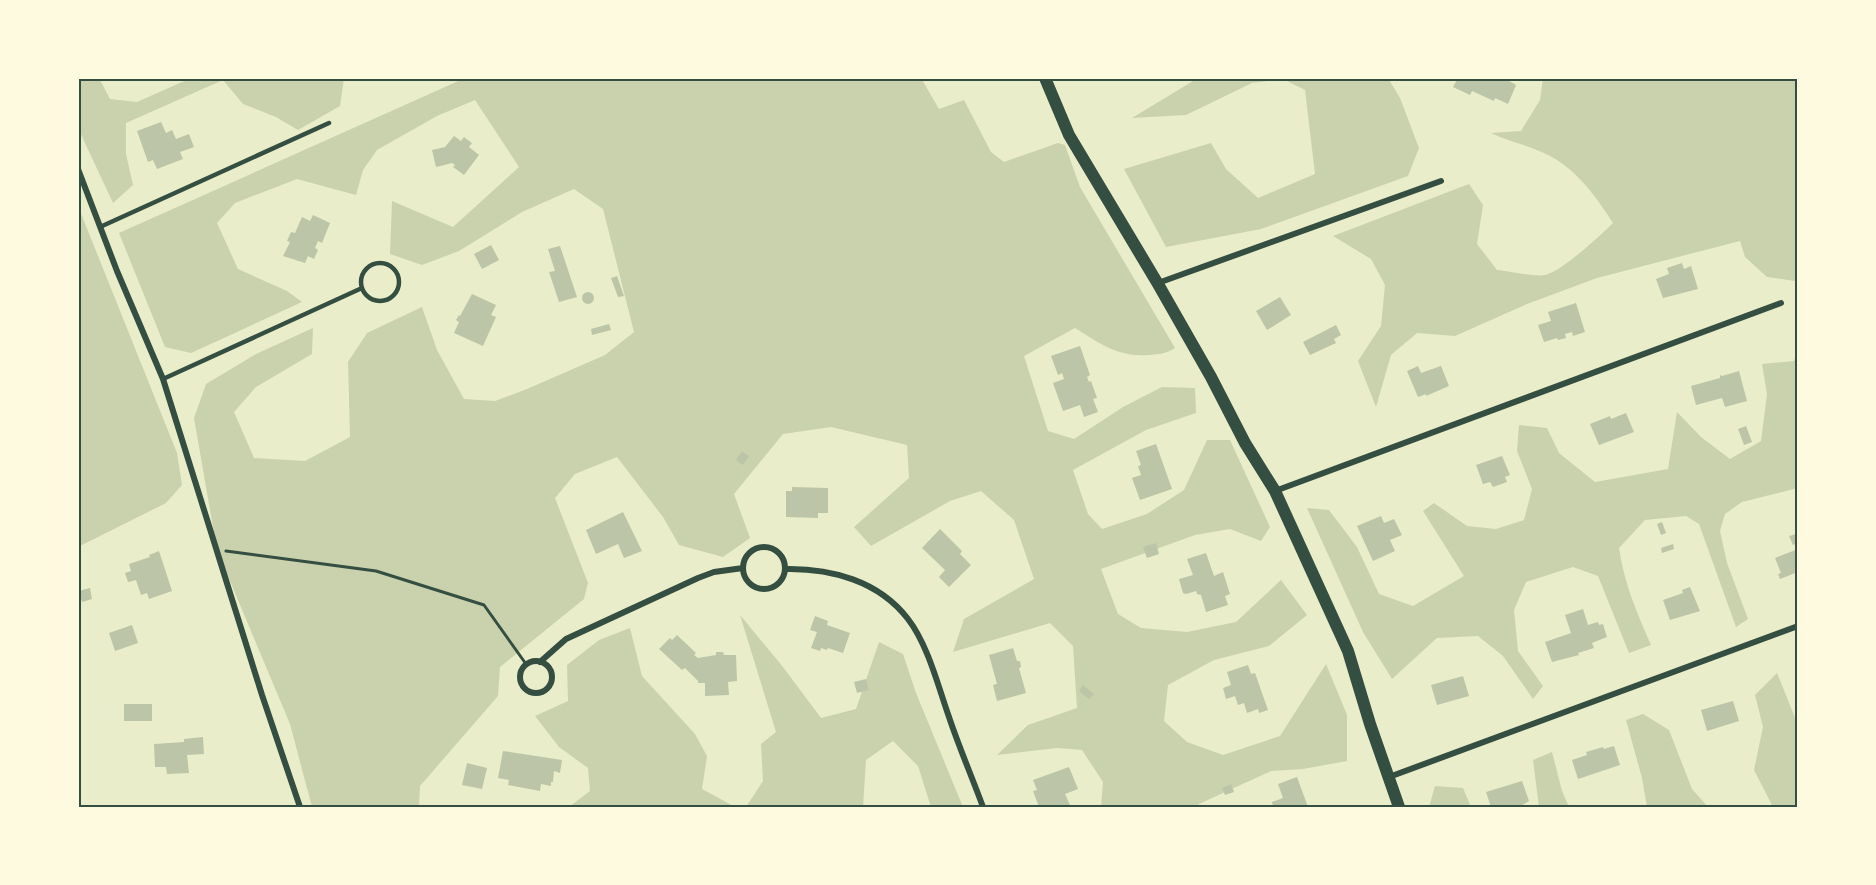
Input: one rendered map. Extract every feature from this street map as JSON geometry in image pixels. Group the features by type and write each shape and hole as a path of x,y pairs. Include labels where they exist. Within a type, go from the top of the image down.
{"main road":[{"path":"1045,78 1069,135 1158,284 1212,378 1245,443 1275,491 1348,651 1399,807"}],"street":[{"path":"78,169 163,379 262,695 300,807"},
{"path":"1158,284 1441,181"},
{"path":"1275,491 1781,303"},
{"path":"763,546 777,550 782,556 785,569 784,576 775,586 762,589 749,583 745,578 743,568 745,557 763,546"},
{"path":"540,662 566,639 698,578 714,572 743,568"},
{"path":"785,569 806,569 853,578 872,588 896,606 909,620 935,675 983,807"},
{"path":"1389,777 1798,626"},
{"path":"540,662 549,668 552,678 547,688 537,693 527,690 521,682 520,672 526,664 540,662"}],"lane":[{"path":"100,227 329,123"},
{"path":"378,264 390,267 398,276 398,288 391,298 386,300 380,301 369,297 362,288 366,270 378,264"},
{"path":"163,379 362,288"}],"path":[{"path":"217,550 376,571 484,605 526,664"}],"green space":[{"path":"78,78 99,78 110,99 137,102 191,78 344,78 340,106 298,130 276,117 243,104 223,80 126,123 126,154 133,185 113,203 78,128"},
{"path":"465,78 921,78 939,109 964,100 991,152 1004,162 1058,143 1065,145 1080,187 1175,348 1149,355 1118,352 1075,328 1024,356 1048,431 1074,439 1123,407 1162,387 1195,388 1196,413 1146,430 1073,470 1088,514 1102,529 1147,514 1184,490 1207,440 1230,440 1270,527 1261,541 1230,529 1195,535 1101,569 1118,614 1141,628 1187,632 1236,622 1281,580 1307,615 1269,646 1214,660 1168,685 1164,721 1187,742 1223,755 1280,736 1326,664 1347,715 1347,761 1303,769 1271,771 1199,804 1197,807 1101,807 1103,782 1082,750 1057,748 997,755 1028,725 1077,708 1073,646 1050,623 953,652 964,619 1034,579 1014,520 981,491 950,501 871,546 854,527 909,478 907,445 831,427 783,434 734,494 750,538 723,557 679,545 663,517 617,457 575,474 555,498 588,583 584,599 500,667 498,696 420,786 419,807 312,807 290,724 217,550 194,418 206,384 256,354 313,328 312,354 256,387 234,412 254,458 305,461 350,437 348,362 367,333 422,307 437,350 464,399 495,401 605,355 634,332 603,209 574,189 522,212 459,251 422,265 390,254 392,201 453,227 519,167 475,100 437,116 377,150 363,170 356,195 297,179 235,203 217,223 238,269 287,291 302,302 191,353 165,347 119,233"},
{"path":"1198,78 1388,78 1400,98 1419,148 1408,176 1261,229 1166,247 1124,169 1211,143 1226,169 1258,198 1315,174 1305,90 1283,79 1252,83 1186,115 1132,118"},
{"path":"1543,78 1798,78 1798,289 1795,281 1767,277 1745,257 1740,241 1597,278 1527,304 1455,336 1417,333 1391,355 1376,407 1358,361 1381,326 1385,285 1371,259 1333,236 1469,184 1483,205 1477,244 1497,270 1545,275 1561,267 1613,223 1592,192 1565,166 1544,153 1491,133 1521,131 1540,100"},
{"path":"78,206 177,453 182,485 166,503 78,547"},
{"path":"1798,347 1798,488 1742,502 1725,514 1720,531 1727,563 1748,619 1736,627 1699,524 1686,516 1645,520 1619,548 1628,586 1651,645 1629,653 1598,576 1573,567 1526,582 1514,610 1518,651 1543,686 1533,699 1503,656 1478,636 1437,638 1392,679 1363,632 1307,508 1329,510 1357,547 1379,594 1413,606 1464,576 1423,511 1434,503 1467,526 1496,529 1524,520 1532,489 1517,451 1519,425 1547,428 1559,453 1595,482 1668,469 1677,412 1701,437 1730,459 1761,441 1767,394 1762,364 1794,361"},
{"path":"740,615 821,718 856,709 879,642 903,654 916,693 963,807 931,807 918,766 893,741 866,760 863,807 746,807 763,781 761,744 776,732"},
{"path":"630,628 642,676 695,734 707,756 702,789 735,807 569,807 590,791 588,768 559,747 535,716 568,701 567,665 599,640"},
{"path":"1777,673 1798,725 1798,807 1773,807 1754,770 1763,727 1755,695"},
{"path":"1643,714 1669,730 1692,789 1708,807 1647,807 1642,778 1626,720"},
{"path":"1552,752 1562,791 1569,807 1539,807 1533,760"},
{"path":"1435,786 1463,788 1471,807 1429,807"}],"building":[{"path":"1458,78 1504,78 1516,85 1508,104 1495,98 1494,101 1472,91 1470,95 1453,87"},
{"path":"161,122 166,133 172,130 176,139 189,134 194,147 180,152 183,159 157,169 153,160 148,162 137,131"},
{"path":"454,136 461,141 464,137 472,143 469,147 479,155 464,175 453,167 455,165 452,163 436,167 432,150 445,147"},
{"path":"313,215 330,223 322,243 318,241 315,248 318,250 314,259 308,256 305,263 283,256 290,242 287,241 291,232 295,233 302,217 310,221"},
{"path":"491,245 499,260 482,269 474,254"},
{"path":"560,246 577,297 559,302 549,272 555,271 548,249"},
{"path":"1682,263 1684,269 1691,266 1698,289 1663,298 1656,279 1669,274 1667,268"},
{"path":"617,276 624,296 618,297 611,278"},
{"path":"590,292 594,298 590,304 586,304 582,296"},
{"path":"472,294 496,305 491,315 496,317 483,346 454,333 459,322 456,320"},
{"path":"1280,297 1291,315 1267,330 1256,311"},
{"path":"1576,303 1585,332 1573,336 1572,332 1565,334 1566,338 1544,342 1538,325 1551,321 1548,312"},
{"path":"609,324 611,330 592,335 591,329"},
{"path":"1336,325 1341,335 1334,339 1336,343 1310,355 1303,342"},
{"path":"1080,346 1090,375 1087,377 1089,382 1091,381 1097,398 1093,399 1098,412 1084,417 1080,405 1063,411 1053,383 1064,379 1062,373 1058,375 1051,356"},
{"path":"1418,366 1421,373 1441,366 1449,386 1418,397 1407,371"},
{"path":"1739,371 1747,401 1725,407 1722,398 1696,405 1691,386 1720,378 1720,375"},
{"path":"1626,413 1634,432 1599,445 1590,424 1610,416 1611,419"},
{"path":"1746,426 1752,442 1744,445 1738,429"},
{"path":"1156,444 1172,489 1140,500 1132,478 1141,475 1138,466 1141,465 1136,451"},
{"path":"742,451 749,456 743,465 736,460"},
{"path":"1502,456 1510,475 1505,477 1507,482 1493,487 1490,482 1483,484 1476,465"},
{"path":"792,487 828,488 828,513 818,513 818,518 786,517 786,491 792,491"},
{"path":"623,512 642,551 624,558 618,544 596,554 586,530"},
{"path":"1381,516 1384,523 1394,519 1402,535 1390,540 1395,551 1373,561 1357,526"},
{"path":"1662,522 1666,533 1661,535 1657,524"},
{"path":"940,529 962,551 960,554 971,565 949,587 939,577 945,570 922,548"},
{"path":"1796,534 1798,543 1793,545 1789,536"},
{"path":"1156,543 1159,554 1147,558 1143,547"},
{"path":"1673,544 1674,549 1662,553 1661,548"},
{"path":"1798,549 1798,572 1780,579 1778,574 1781,573 1775,558"},
{"path":"159,551 172,591 149,599 147,593 141,595 136,580 128,582 125,573 131,571 129,564 150,557 149,555"},
{"path":"1206,553 1214,576 1223,572 1230,594 1225,596 1228,605 1206,612 1201,595 1196,591 1183,593 1179,579 1193,575 1187,559"},
{"path":"1690,587 1700,611 1670,620 1663,600 1683,593 1682,590"},
{"path":"90,588 92,599 82,602 79,591"},
{"path":"1583,609 1588,625 1598,622 1599,625 1603,624 1607,637 1592,643 1594,648 1578,653 1579,655 1552,662 1545,642 1571,633 1565,615"},
{"path":"815,616 828,621 827,625 850,633 843,653 828,648 827,650 821,648 820,651 811,648 817,632 810,630"},
{"path":"132,625 138,643 115,651 109,633"},
{"path":"677,635 696,653 694,655 698,658 716,655 716,652 736,655 737,681 728,682 729,695 705,696 705,683 698,683 685,668 682,670 659,649 670,638 672,640"},
{"path":"1013,648 1017,661 1020,661 1021,667 1019,668 1026,693 997,701 993,685 997,684 989,655"},
{"path":"1248,665 1251,674 1255,673 1268,710 1259,713 1258,709 1247,713 1244,703 1238,705 1235,696 1226,699 1223,688 1231,685 1227,672"},
{"path":"1463,676 1469,696 1437,705 1431,685"},
{"path":"866,679 869,690 857,693 854,682"},
{"path":"1083,685 1094,694 1089,699 1079,691"},
{"path":"1733,701 1739,721 1707,731 1701,710"},
{"path":"124,704 152,704 152,721 124,721"},
{"path":"203,737 204,754 187,755 189,773 167,774 166,767 155,767 154,744 184,742 184,739"},
{"path":"1614,746 1620,765 1578,779 1572,760 1587,755 1586,752"},
{"path":"503,751 562,760 560,773 554,771 551,786 541,784 540,791 508,785 509,780 498,778"},
{"path":"467,763 487,768 482,789 462,785"},
{"path":"1069,767 1078,789 1065,794 1070,805 1068,807 1039,807 1033,791 1037,790 1033,780"},
{"path":"1297,777 1308,807 1273,807 1272,802 1283,798 1278,784"},
{"path":"1522,781 1529,801 1519,807 1491,807 1486,792"},
{"path":"1231,784 1234,792 1225,795 1222,788"}]}
